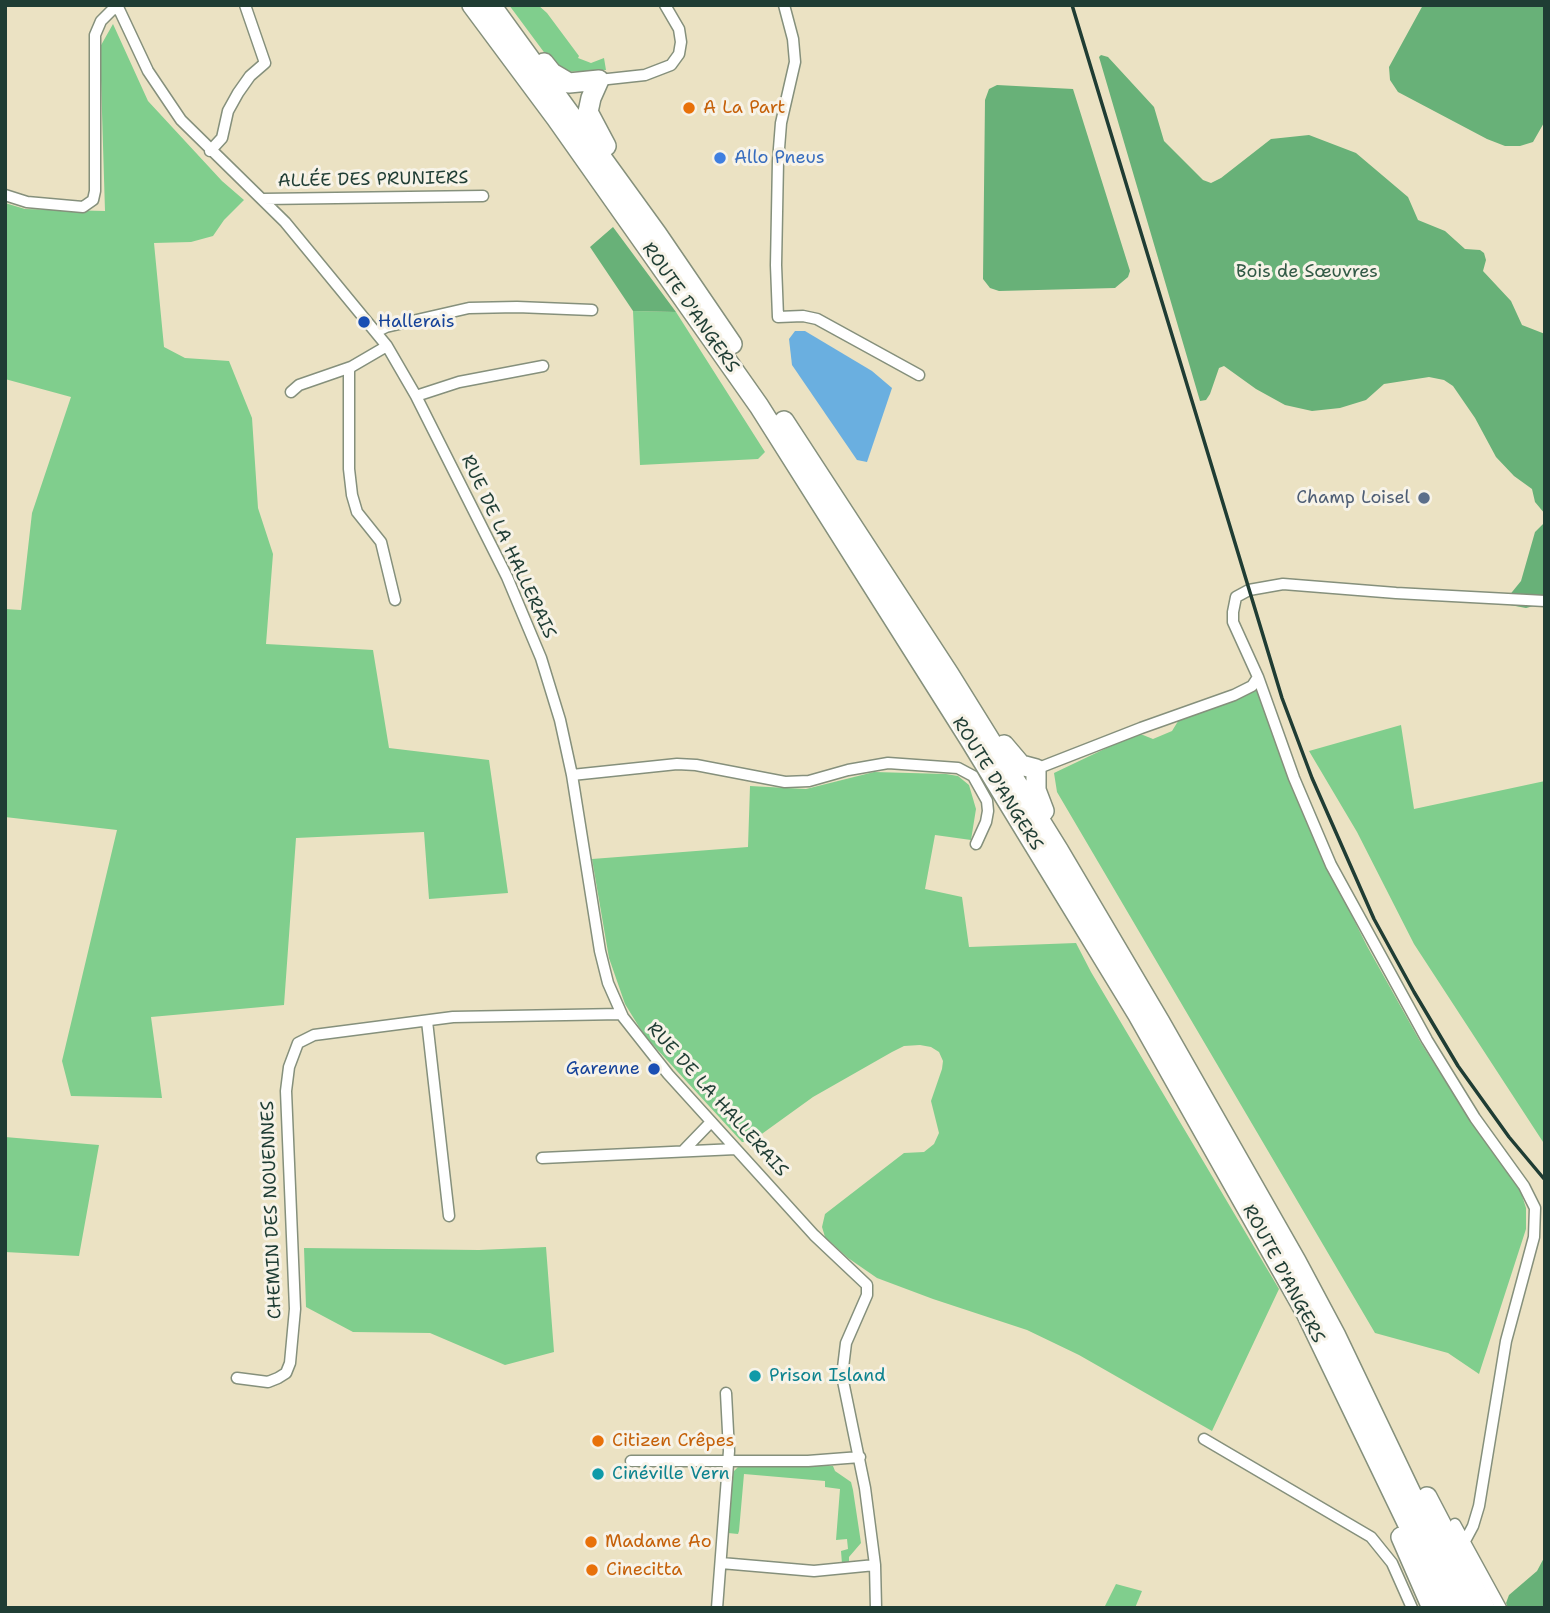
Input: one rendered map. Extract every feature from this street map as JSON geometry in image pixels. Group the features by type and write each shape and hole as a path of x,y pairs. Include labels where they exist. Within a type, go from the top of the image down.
{"highway":[{"name":"ROUTE D'ANGERS","path":"472,5 556,118 759,406 970,740 1138,1015 1307,1313 1448,1608"},
{"name":"ROUTE D'ANGERS","path":"491,5 657,234 793,434 949,674 1059,851 1192,1077 1336,1336 1466,1608"},
{"path":"501,5 552,73 569,83 599,80 588,112 597,133 646,207 657,234"},
{"path":"949,674 963,683 1011,756 1021,765 1036,769 1035,790 1054,830 1059,851"},
{"path":"1336,1336 1350,1349 1485,1608"},
{"path":"1363,1431 1367,1454 1382,1493 1432,1608"}],"street":[{"path":"211,151 222,138 228,111 238,93 250,76 265,63 245,5"},
{"path":"599,80 645,75 671,65 679,54 681,42 679,29 665,5"},
{"path":"784,5 793,39 795,62 782,123 778,161 778,317 803,316 817,319 919,375"},
{"path":"5,195 27,202 83,206 93,200 95,35 101,21 117,7"},
{"name":"RUE DE LA HALLERAIS","path":"117,7 135,48 159,91 181,120 263,199 314,255 387,346 416,396 507,577 532,634 555,701 572,775 600,951 608,983 621,1014 631,1031 814,1235 840,1262 863,1279 868,1292 846,1343 842,1363 842,1376 860,1457"},
{"name":"ALLÉE DES PRUNIERS","path":"263,199 483,196"},
{"path":"376,332 386,327 469,308 592,310"},
{"path":"291,392 299,386 351,367 387,346"},
{"path":"416,396 459,382 543,366"},
{"path":"351,367 348,374 352,495 357,512 381,542 395,600"},
{"path":"1465,1541 1479,1506 1506,1341 1534,1237 1535,1208 1524,1186 1475,1118 1427,1040 1331,865 1294,778 1258,677 1233,622 1234,600 1249,590 1283,584 1545,601"},
{"path":"1036,769 1244,691 1258,677"},
{"path":"572,775 677,764 696,765 785,782 809,781 875,764 958,768 973,776 983,792 988,811 976,844"},
{"name":"CHEMIN DES NOUENNES","path":"237,1378 268,1382 285,1373 290,1363 295,1309 285,1091 289,1067 298,1043 314,1035 453,1017 621,1014"},
{"path":"427,1021 449,1216"},
{"path":"684,1150 711,1122"},
{"path":"542,1158 736,1149"},
{"path":"717,1608 728,1462 726,1393"},
{"path":"1204,1439 1371,1537 1392,1563 1412,1608"},
{"path":"631,1461 728,1462 860,1457 875,1565 876,1608"},
{"path":"1455,1524 1501,1608"},
{"path":"721,1563 814,1571 875,1565"}],"green space":[{"path":"509,5 538,5 547,13 578,58 591,63 604,58 606,70 565,72 552,63"},
{"path":"1423,5 1545,5 1545,121 1533,142 1520,146 1505,146 1398,92 1390,80 1389,67"},
{"path":"113,24 148,101 222,181 244,200 224,220 213,236 191,242 154,243 164,347 185,358 229,361 252,418 258,508 273,554 266,644 373,650 389,748 489,760 508,893 429,899 424,832 296,838 284,1005 151,1017 162,1098 71,1096 62,1061 117,830 5,817 5,609 21,610 32,513 71,397 5,379 5,203 25,209 105,211 100,47"},
{"name":"Bois de Sœuvres","path":"1099,57 1108,57 1154,107 1164,141 1203,180 1211,183 1221,178 1271,139 1309,135 1356,153 1408,197 1418,220 1445,231 1465,249 1480,250 1484,253 1486,260 1483,271 1511,301 1522,325 1545,334 1545,514 1535,502 1532,489 1514,476 1496,457 1475,418 1453,386 1444,380 1429,377 1384,384 1366,400 1340,408 1312,411 1285,405 1256,389 1224,366 1219,368 1206,400 1200,401"},
{"path":"997,85 1073,89 1130,271 1128,277 1115,288 999,291 990,288 983,279 985,100 989,89"},
{"path":"613,227 676,312 633,311 590,247"},
{"path":"633,311 676,312 765,452 758,459 640,465"},
{"path":"1545,522 1545,603 1526,608 1510,605 1508,597 1521,581 1535,532"},
{"path":"1258,688 1328,868 1367,946 1421,1043 1472,1123 1520,1189 1526,1208 1526,1229 1479,1374 1448,1353 1375,1333 1057,792 1054,773 1138,733 1153,739 1172,731 1180,718"},
{"path":"1401,725 1414,809 1545,781 1545,1145 1414,944 1357,832 1309,751"},
{"path":"874,772 946,774 958,776 969,785 976,809 971,840 935,835 925,889 962,897 969,947 1076,943 1279,1289 1212,1431 1079,1355 1027,1330 877,1278 848,1258 825,1237 822,1227 825,1214 904,1153 924,1152 934,1144 939,1133 931,1101 942,1069 943,1061 939,1052 920,1045 904,1046 813,1097 752,1141 742,1142 644,1035 625,1004 609,958 592,859 748,847 750,786 806,789"},
{"path":"5,1137 99,1145 79,1256 5,1252"},
{"path":"546,1247 554,1352 505,1365 430,1333 353,1332 306,1307 304,1248 479,1250"},
{"path":"833,1466 835,1471 851,1482 853,1490 861,1543 849,1557 849,1563 842,1564 841,1551 848,1549 847,1539 836,1540 840,1489 825,1487 825,1481 744,1474 739,1531 738,1534 728,1533 733,1472 738,1467"},
{"path":"1545,1556 1545,1608 1508,1608 1506,1603 1509,1595 1537,1571"},
{"path":"1116,1584 1142,1591 1135,1608 1104,1608"}],"water":[{"path":"795,331 805,331 872,371 892,388 867,462 857,460 792,365 789,339"}],"railway":[{"path":"1072,5 1282,698 1312,778 1374,919 1414,992 1458,1066 1509,1137 1545,1180"}],"place":[{"name":"A La Part","path":"689,108"},
{"name":"Allo Pneus","path":"720,158"},
{"name":"Hallerais","path":"364,322"},
{"name":"Champ Loisel","path":"1424,498"},
{"name":"Garenne","path":"654,1069"},
{"name":"Prison Island","path":"755,1376"},
{"name":"Citizen Crêpes","path":"598,1441"},
{"name":"Cinéville Vern","path":"598,1474"},
{"name":"Madame Ao","path":"591,1542"},
{"name":"Cinecitta","path":"592,1570"}]}
